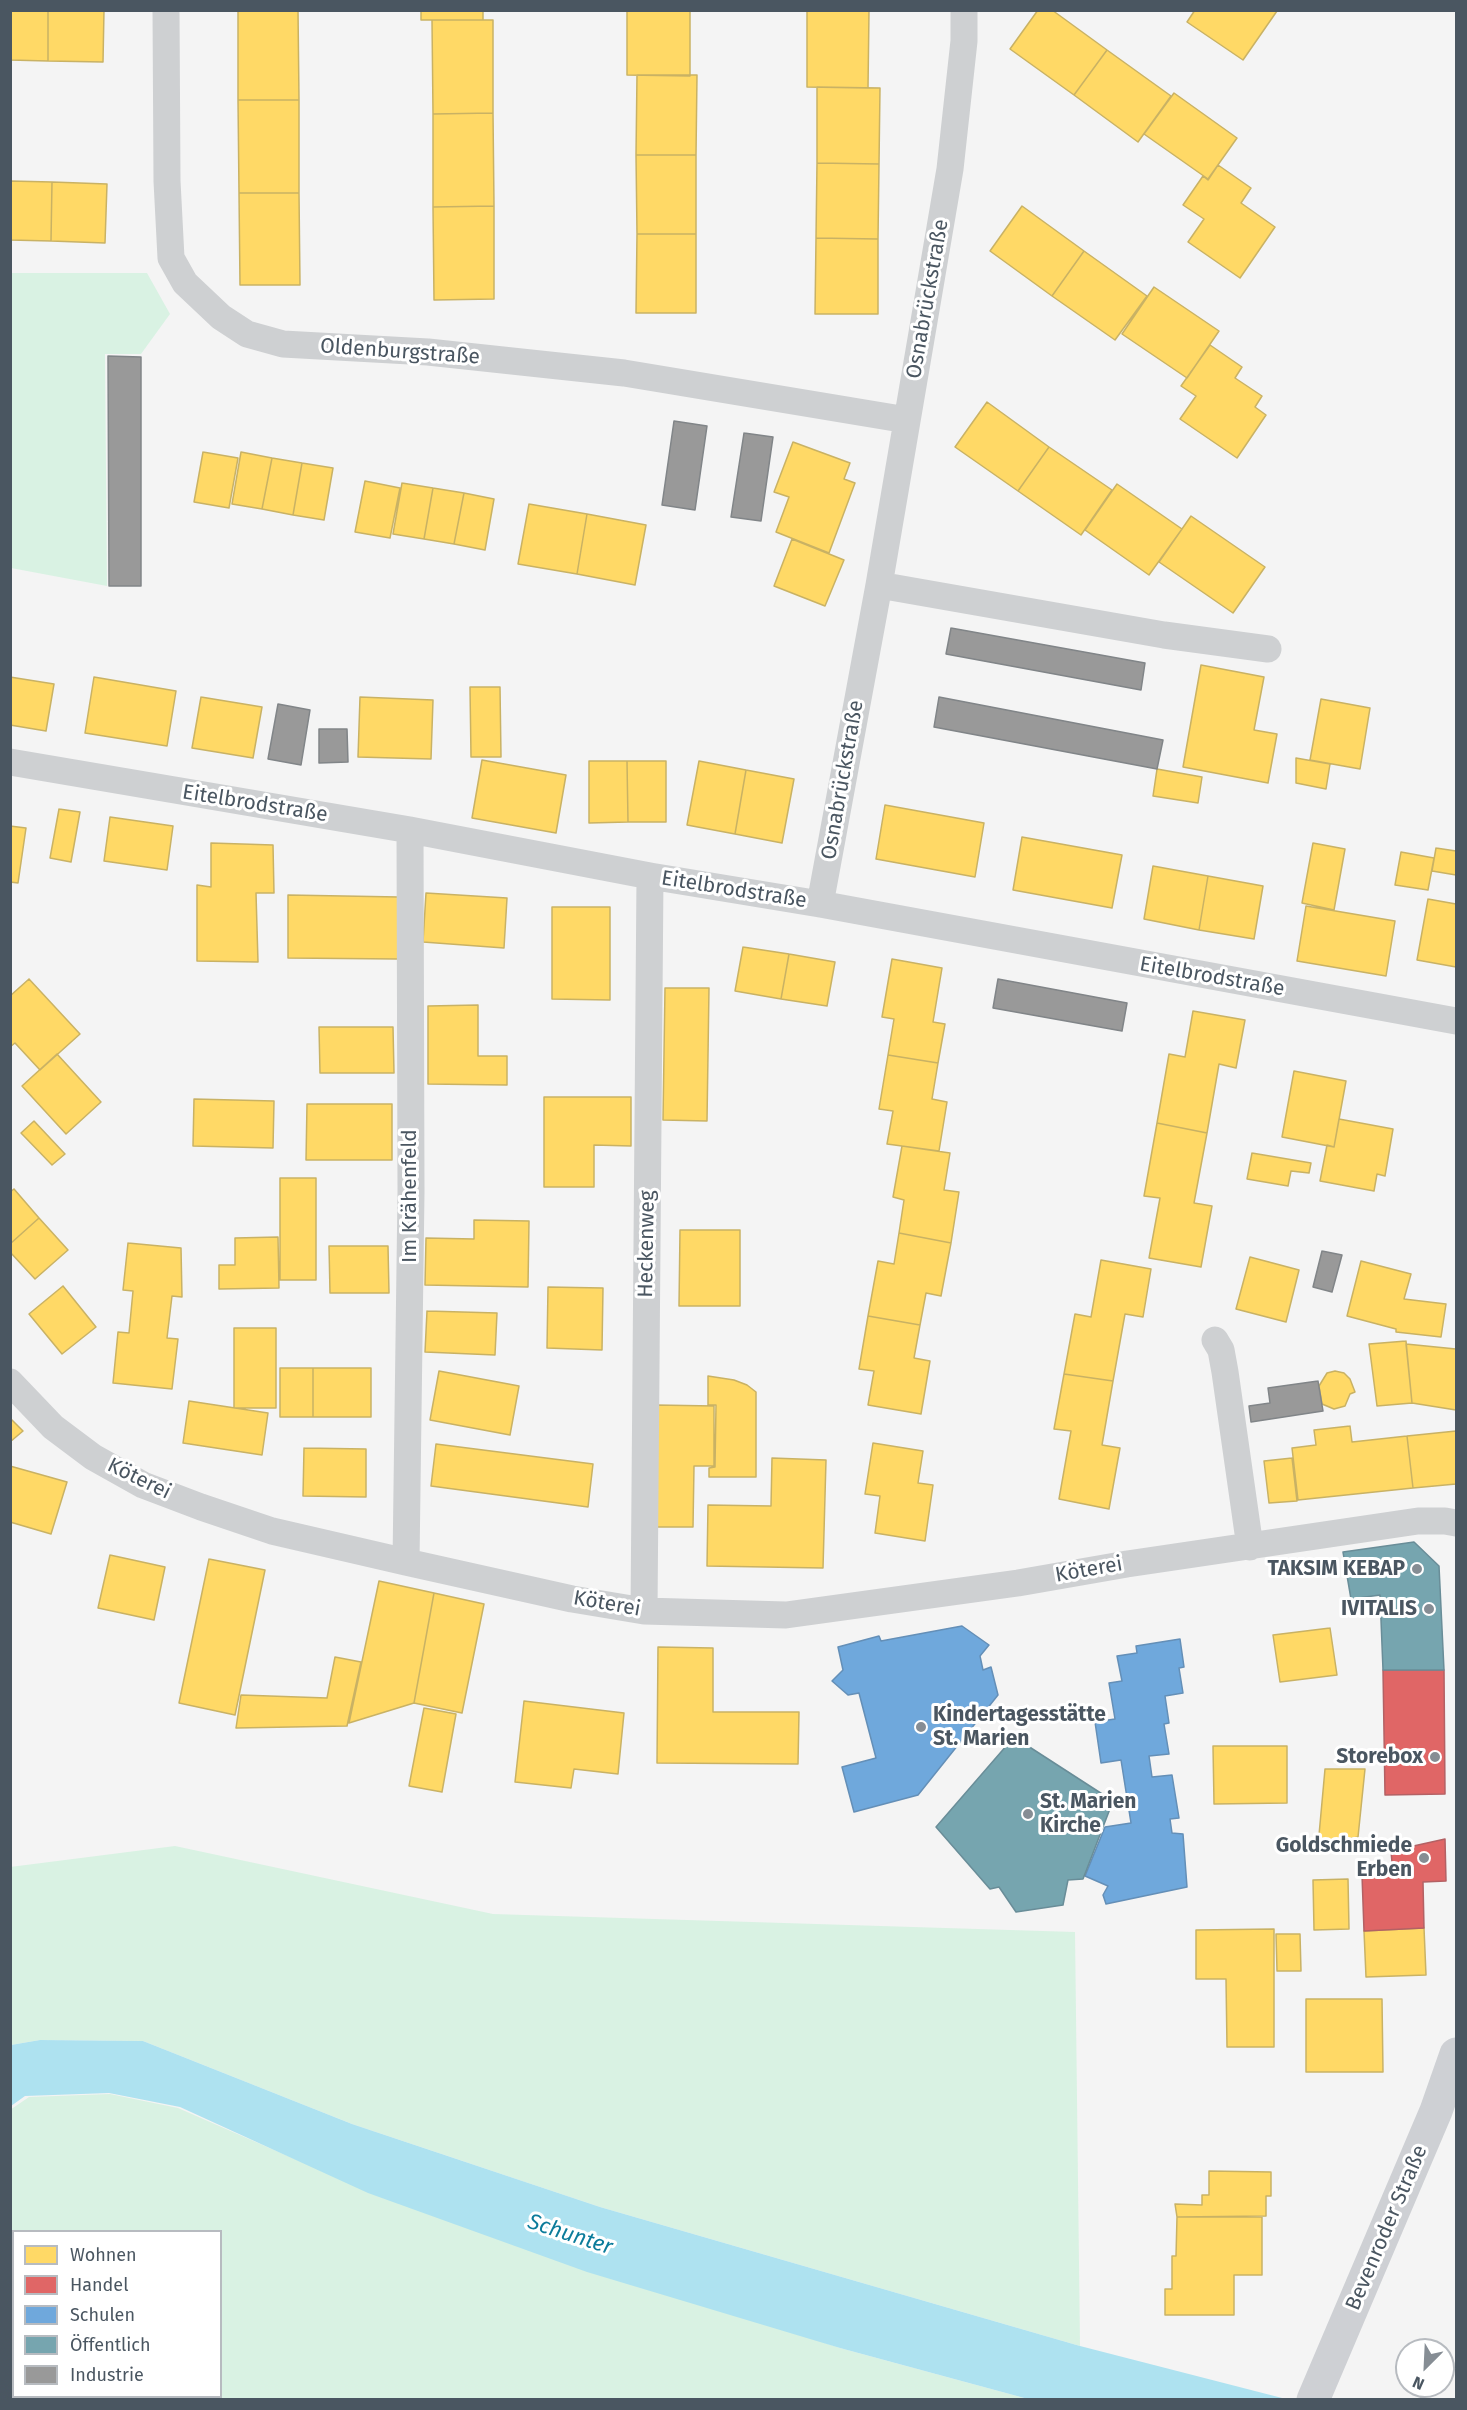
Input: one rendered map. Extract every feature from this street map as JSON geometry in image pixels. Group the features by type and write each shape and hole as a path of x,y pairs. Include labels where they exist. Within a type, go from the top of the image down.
{"main road":[{"name":"Bevenroder Straße","path":"1314,2397 1436,2111 1456,2054"}],"street":[{"name":"Oldenburgstraße","path":"166,10 166,181 171,258 185,283 221,317 247,334 283,344 428,352 624,373 907,420"},
{"name":"Osnabrückstraße","path":"820,904 879,585 950,169 964,40 964,10"},
{"path":"879,585 1164,635 1268,649"},
{"name":"Eitelbrodstraße","path":"10,762 410,830 650,876 820,904 1456,1021"},
{"name":"Im Krähenfeld","path":"406,1562 411,1192 410,830"},
{"name":"Heckenweg","path":"644,1611 650,876"},
{"path":"1215,1340 1221,1350 1225,1372 1250,1547"},
{"name":"Köterei","path":"10,1382 53,1426 93,1457 143,1485 272,1531 572,1599 644,1611 786,1615 1018,1583 1127,1563 1418,1521 1456,1523"}],"green space":[{"path":"10,273 147,273 170,314 141,354 105,354 107,586 11,568"},
{"path":"175,1846 493,1914 1075,1932 1080,2346 600,2207 352,2124 143,2041 40,2040 11,2045 10,1867"},
{"path":"110,2094 178,2108 368,2191 840,2348 1028,2399 11,2399 10,2110 29,2097"}],"water":[{"name":"Schunter","path":"40,2040 143,2041 352,2124 600,2207 1080,2346 1286,2399 1028,2399 840,2348 587,2272 368,2193 180,2107 109,2093 25,2096 11,2106 11,2045"}],"building: Wohnen":[{"path":"10,10 48,10 48,61 10,60"},
{"path":"48,10 104,10 103,62 48,61"},
{"path":"238,10 298,10 299,100 238,100"},
{"path":"421,10 483,10 483,20 421,20"},
{"path":"627,10 690,10 690,76 627,75"},
{"path":"1038,10 1052,10 1107,50 1074,95 1010,49"},
{"path":"1195,10 1277,11 1243,60 1187,22"},
{"path":"807,11 869,11 868,88 807,87"},
{"path":"432,20 493,20 493,113 433,114"},
{"path":"1107,50 1171,96 1138,142 1074,95"},
{"path":"637,75 697,75 696,155 636,155"},
{"path":"817,87 880,88 879,164 817,163"},
{"path":"1174,93 1237,138 1208,179 1144,134"},
{"path":"238,100 299,100 299,193 239,193"},
{"path":"493,113 494,206 433,207 433,114"},
{"path":"636,155 696,155 696,234 637,234"},
{"path":"817,163 879,164 878,239 816,238"},
{"path":"1218,165 1251,188 1241,203 1275,227 1240,278 1188,242 1204,219 1183,205 1203,176 1208,180"},
{"path":"10,181 52,182 51,241 10,240"},
{"path":"52,182 107,184 105,243 51,241"},
{"path":"239,193 299,193 300,285 240,285"},
{"path":"494,206 494,299 434,300 433,207"},
{"path":"1022,206 1084,251 1052,296 990,251"},
{"path":"637,234 696,234 696,313 636,313"},
{"path":"816,238 878,239 878,314 815,314"},
{"path":"1084,251 1147,296 1115,340 1052,296"},
{"path":"1154,287 1219,331 1187,378 1122,334"},
{"path":"1210,345 1242,367 1235,378 1262,396 1255,407 1266,415 1237,458 1180,419 1196,396 1181,386"},
{"path":"987,402 1049,447 1018,491 955,447"},
{"path":"793,442 850,463 844,479 855,483 829,553 776,532 789,497 774,492"},
{"path":"1049,447 1112,490 1081,535 1018,491"},
{"path":"203,452 238,458 229,508 194,502"},
{"path":"241,452 272,458 262,509 232,504"},
{"path":"272,458 302,463 293,515 262,509"},
{"path":"302,463 333,468 324,520 293,515"},
{"path":"365,481 400,488 390,538 355,532"},
{"path":"402,483 433,488 424,539 393,534"},
{"path":"1117,484 1182,529 1149,575 1085,530"},
{"path":"433,488 464,493 454,544 424,539"},
{"path":"464,493 494,499 485,550 454,544"},
{"path":"529,504 587,514 577,574 518,564"},
{"path":"587,514 646,525 635,585 577,574"},
{"path":"1191,516 1265,567 1233,613 1159,562"},
{"path":"792,539 844,560 825,606 774,586"},
{"path":"1201,665 1264,677 1254,730 1277,734 1268,783 1183,767"},
{"path":"10,677 54,684 46,731 10,725"},
{"path":"94,677 176,691 167,746 85,733"},
{"path":"470,687 500,687 501,757 471,757"},
{"path":"201,697 262,707 253,758 192,748"},
{"path":"360,697 433,700 431,759 358,757"},
{"path":"1321,699 1370,708 1360,769 1310,760"},
{"path":"1296,758 1330,764 1326,789 1296,783"},
{"path":"482,760 566,775 556,833 472,818"},
{"path":"589,761 627,761 628,822 589,823"},
{"path":"627,761 666,761 666,822 628,822"},
{"path":"699,761 746,770 735,834 687,825"},
{"path":"1157,769 1202,777 1198,803 1153,796"},
{"path":"746,770 794,779 782,843 735,834"},
{"path":"885,805 984,823 975,877 876,859"},
{"path":"59,809 80,812 71,862 50,858"},
{"path":"110,817 173,826 167,870 104,861"},
{"path":"10,826 26,828 18,883 10,882"},
{"path":"1022,837 1122,855 1112,908 1013,890"},
{"path":"211,843 273,845 274,893 256,893 258,962 197,961 197,885 211,887"},
{"path":"1313,843 1345,849 1334,910 1302,903"},
{"path":"1436,848 1456,851 1456,875 1432,871"},
{"path":"1401,852 1434,858 1428,890 1395,885"},
{"path":"1153,866 1208,876 1199,930 1144,919"},
{"path":"1208,876 1263,886 1254,939 1199,930"},
{"path":"426,893 507,898 504,948 423,942"},
{"path":"288,895 399,897 398,959 288,958"},
{"path":"1428,899 1456,904 1456,967 1417,960"},
{"path":"1306,906 1395,921 1386,976 1297,961"},
{"path":"552,907 610,907 610,1000 552,999"},
{"path":"743,947 789,954 781,999 735,991"},
{"path":"789,954 835,962 827,1006 781,999"},
{"path":"892,959 942,968 933,1022 945,1024 938,1063 888,1055 894,1019 882,1017"},
{"path":"29,979 80,1034 40,1070 15,1043 10,1047 10,996"},
{"path":"665,988 709,988 707,1121 663,1120"},
{"path":"478,1005 478,1056 507,1056 507,1085 428,1084 428,1006"},
{"path":"1193,1011 1245,1020 1236,1068 1219,1064 1207,1133 1157,1123 1169,1054 1185,1057"},
{"path":"319,1027 393,1027 394,1073 320,1073"},
{"path":"57,1054 101,1102 66,1134 22,1086"},
{"path":"888,1055 938,1063 932,1099 947,1102 939,1151 887,1144 893,1111 879,1109"},
{"path":"1294,1071 1346,1081 1334,1147 1282,1137"},
{"path":"544,1097 631,1097 631,1146 594,1145 594,1187 544,1187"},
{"path":"194,1099 274,1101 273,1148 193,1146"},
{"path":"307,1104 392,1104 392,1160 306,1160"},
{"path":"1339,1119 1393,1129 1385,1176 1377,1174 1374,1191 1320,1181 1327,1145 1334,1147"},
{"path":"34,1121 65,1154 52,1165 21,1133"},
{"path":"1157,1123 1207,1133 1194,1203 1212,1206 1201,1267 1149,1258 1160,1198 1144,1196"},
{"path":"902,1146 950,1153 944,1190 959,1192 951,1243 899,1233 904,1200 893,1197"},
{"path":"1252,1153 1311,1163 1309,1173 1291,1171 1288,1186 1247,1179"},
{"path":"280,1178 316,1178 316,1280 280,1280"},
{"path":"14,1189 39,1218 10,1244 10,1192"},
{"path":"39,1218 68,1250 35,1279 10,1252 10,1244"},
{"path":"474,1220 529,1221 528,1287 425,1285 426,1238 474,1239"},
{"path":"680,1230 740,1230 740,1306 679,1306"},
{"path":"899,1233 951,1243 941,1296 926,1293 920,1325 868,1316 878,1261 894,1264"},
{"path":"278,1237 279,1288 219,1289 219,1265 235,1265 235,1238"},
{"path":"128,1243 181,1248 182,1297 172,1296 167,1338 178,1339 172,1389 113,1383 118,1332 129,1333 133,1291 123,1290"},
{"path":"329,1246 388,1246 389,1293 330,1293"},
{"path":"1250,1257 1299,1270 1286,1322 1236,1309"},
{"path":"1101,1260 1151,1269 1143,1317 1125,1314 1113,1381 1064,1374 1075,1314 1091,1317"},
{"path":"1361,1261 1411,1274 1404,1299 1446,1304 1441,1337 1396,1332 1396,1329 1347,1316"},
{"path":"63,1286 96,1327 62,1354 29,1314"},
{"path":"548,1287 603,1288 602,1350 547,1348"},
{"path":"427,1311 497,1313 495,1355 425,1352"},
{"path":"868,1316 920,1325 914,1358 930,1361 921,1414 868,1405 874,1371 859,1369"},
{"path":"234,1328 276,1328 276,1408 234,1408"},
{"path":"1406,1341 1412,1403 1377,1406 1369,1344"},
{"path":"1406,1344 1456,1349 1456,1410 1412,1403"},
{"path":"280,1368 313,1368 313,1417 280,1417"},
{"path":"313,1368 371,1368 371,1417 313,1417"},
{"path":"439,1371 519,1386 510,1435 430,1420"},
{"path":"1335,1371 1344,1373 1350,1379 1355,1392 1350,1394 1345,1406 1334,1409 1322,1404 1319,1386 1327,1373"},
{"path":"1064,1374 1113,1381 1102,1445 1120,1448 1109,1509 1059,1499 1071,1431 1054,1429"},
{"path":"708,1376 734,1380 747,1385 756,1392 756,1477 709,1477 709,1468 715,1467 716,1405 708,1405"},
{"path":"189,1401 268,1413 262,1455 183,1443"},
{"path":"656,1405 714,1406 714,1466 694,1466 693,1527 655,1527"},
{"path":"10,1418 23,1431 10,1442"},
{"path":"1350,1426 1352,1442 1407,1436 1413,1488 1298,1500 1292,1448 1316,1445 1314,1430"},
{"path":"1456,1431 1456,1484 1413,1488 1407,1436"},
{"path":"873,1443 923,1451 918,1483 933,1485 925,1541 875,1533 880,1496 865,1494"},
{"path":"436,1444 593,1464 588,1507 431,1486"},
{"path":"304,1448 366,1449 366,1497 303,1496"},
{"path":"772,1458 826,1460 823,1568 707,1566 708,1505 771,1506"},
{"path":"1292,1458 1297,1501 1269,1503 1264,1461"},
{"path":"10,1466 67,1482 51,1534 10,1522"},
{"path":"110,1555 165,1567 154,1620 98,1608"},
{"path":"209,1559 265,1570 235,1715 179,1703"},
{"path":"379,1581 434,1593 414,1703 349,1723"},
{"path":"434,1593 484,1604 462,1713 414,1703"},
{"path":"1330,1628 1337,1675 1280,1682 1273,1635"},
{"path":"658,1647 713,1648 713,1712 799,1712 798,1764 657,1763"},
{"path":"335,1657 361,1662 347,1726 236,1728 241,1695 327,1698"},
{"path":"524,1701 624,1713 618,1774 574,1769 571,1788 515,1782"},
{"path":"424,1708 456,1714 442,1792 409,1786"},
{"path":"1213,1746 1287,1746 1287,1803 1214,1804"},
{"path":"1325,1769 1365,1769 1358,1837 1318,1846"},
{"path":"1348,1879 1349,1929 1314,1930 1313,1880"},
{"path":"1424,1928 1426,1975 1366,1977 1364,1931"},
{"path":"1274,1929 1274,2047 1227,2047 1226,1979 1196,1979 1196,1930"},
{"path":"1276,1934 1300,1934 1301,1971 1277,1971"},
{"path":"1306,1999 1382,1999 1383,2072 1306,2072"},
{"path":"1209,2171 1271,2172 1271,2196 1266,2196 1266,2216 1177,2217 1175,2204 1202,2205 1202,2195 1209,2195"},
{"path":"1177,2217 1262,2217 1262,2275 1234,2275 1234,2315 1165,2315 1165,2289 1172,2289 1172,2256 1176,2256"}],"building: Handel":[{"path":"1383,1670 1444,1670 1445,1794 1385,1795"},
{"path":"1445,1839 1446,1881 1423,1882 1424,1928 1364,1931 1362,1875 1393,1874 1391,1851"}],"building: Schulen":[{"name":"Kindertagesstätte St. Marien","path":"962,1626 989,1645 980,1656 983,1670 991,1667 998,1695 918,1795 854,1812 842,1767 876,1758 859,1693 848,1695 832,1681 843,1670 838,1647 879,1636 881,1641"},
{"path":"1180,1639 1184,1667 1179,1668 1183,1693 1165,1696 1169,1723 1164,1724 1169,1754 1149,1756 1152,1777 1172,1775 1179,1818 1170,1819 1172,1833 1183,1834 1187,1887 1106,1904 1103,1895 1108,1886 1085,1876 1105,1827 1131,1823 1121,1760 1101,1763 1095,1722 1115,1719 1109,1683 1122,1681 1117,1656 1137,1653 1136,1646"}],"building: Öffentlich":[{"path":"1414,1542 1439,1566 1444,1670 1383,1670 1380,1595 1351,1599 1343,1552"},
{"name":"St. Marien Kirche","path":"1014,1737 1113,1801 1083,1879 1068,1880 1063,1905 1016,1912 999,1887 990,1889 936,1827"}],"building: Industrie":[{"path":"108,356 141,357 141,586 109,586"},
{"path":"674,421 707,426 695,510 662,505"},
{"path":"744,433 773,437 761,521 731,517"},
{"path":"951,628 1145,663 1141,690 946,654"},
{"path":"939,697 1163,740 1157,769 934,727"},
{"path":"278,704 310,710 301,765 268,759"},
{"path":"319,729 347,729 348,762 319,763"},
{"path":"998,979 1127,1003 1122,1031 993,1008"},
{"path":"1322,1251 1342,1255 1332,1292 1313,1287"},
{"path":"1318,1381 1323,1411 1251,1422 1249,1406 1270,1403 1268,1388"}],"place":[{"name":"TAKSIM KEBAP","path":"1417,1569"},
{"name":"IVITALIS","path":"1429,1609"},
{"name":"Kindertagesstätte St. Marien","path":"921,1727"},
{"name":"Storebox","path":"1435,1757"},
{"name":"St. Marien Kirche","path":"1028,1814"},
{"name":"Goldschmiede Erben","path":"1424,1858"}]}
